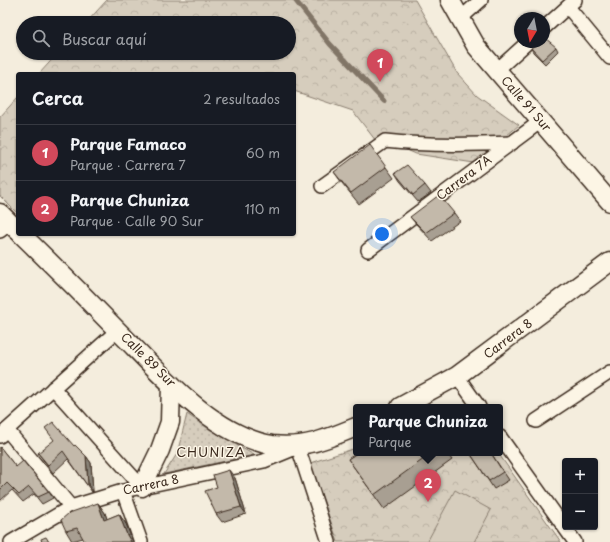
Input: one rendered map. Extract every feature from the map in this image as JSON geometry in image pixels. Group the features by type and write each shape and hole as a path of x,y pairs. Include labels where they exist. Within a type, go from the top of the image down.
{"street":[{"name":"Calle 91 Sur","path":"450,0 476,46 610,202"},
{"path":"460,19 481,0"},
{"path":"550,23 571,4 610,58"},
{"path":"497,70 521,48"},
{"name":"Carrera 7A","path":"368,250 541,121"},
{"path":"322,186 385,141 458,146 512,143"},
{"name":"Calle 89 Sur","path":"20,236 118,330 171,384 207,415 225,427 270,444 298,447 327,439 353,428"},
{"name":"Carrera 8","path":"406,404 457,376 610,262"},
{"path":"71,507 4,433 118,330"},
{"path":"536,422 610,372"},
{"path":"457,376 477,404"},
{"path":"53,388 142,487 160,450 170,422 171,384"},
{"path":"503,441 575,542"},
{"path":"298,447 329,542"},
{"name":"Carrera 8","path":"11,542 71,507 123,491 264,461 298,447"},
{"path":"123,491 141,542"}],"green space":[{"path":"107,0 415,0 457,73 477,95 519,125 474,163 416,154 386,141 379,145 353,111 296,92 296,72 41,72 52,60 296,60 296,16 92,16"},
{"path":"16,99 16,212 0,196 0,117"},
{"path":"187,414 209,429 254,455 164,474 177,454"},
{"path":"353,449 353,456 500,456 561,542 338,542 310,463"},
{"path":"455,490 491,510 474,542 427,542"}],"building":[{"path":"550,42 556,47 542,60 531,48 550,48"},
{"path":"370,145 386,167 351,193 334,172"},
{"path":"407,165 425,185 413,195 395,173"},
{"path":"439,195 454,213 426,233 410,217"},
{"path":"53,422 74,446 75,445 86,456 88,485 63,451 48,465 38,453 54,440 45,428"},
{"path":"0,447 16,467 23,461 49,492 38,497 29,487 19,495 7,483 0,490"},
{"path":"353,456 428,456 374,495 348,459"},
{"path":"472,456 493,456 503,472 489,481"},
{"path":"229,470 241,507 216,514 205,491 217,487 213,475"},
{"path":"98,503 104,520 119,514 131,542 85,542 77,528 66,531 61,520 69,513"},
{"path":"46,537 49,542 42,542 41,539"}],"waterway":[{"path":"295,0 330,44 384,101"}],"place":[{"name":"Parque Famaco","path":"380,82"},
{"name":"Parque Chuniza","path":"428,502"}],"district":[{"name":"CHUNIZA","path":"211,452"}]}
